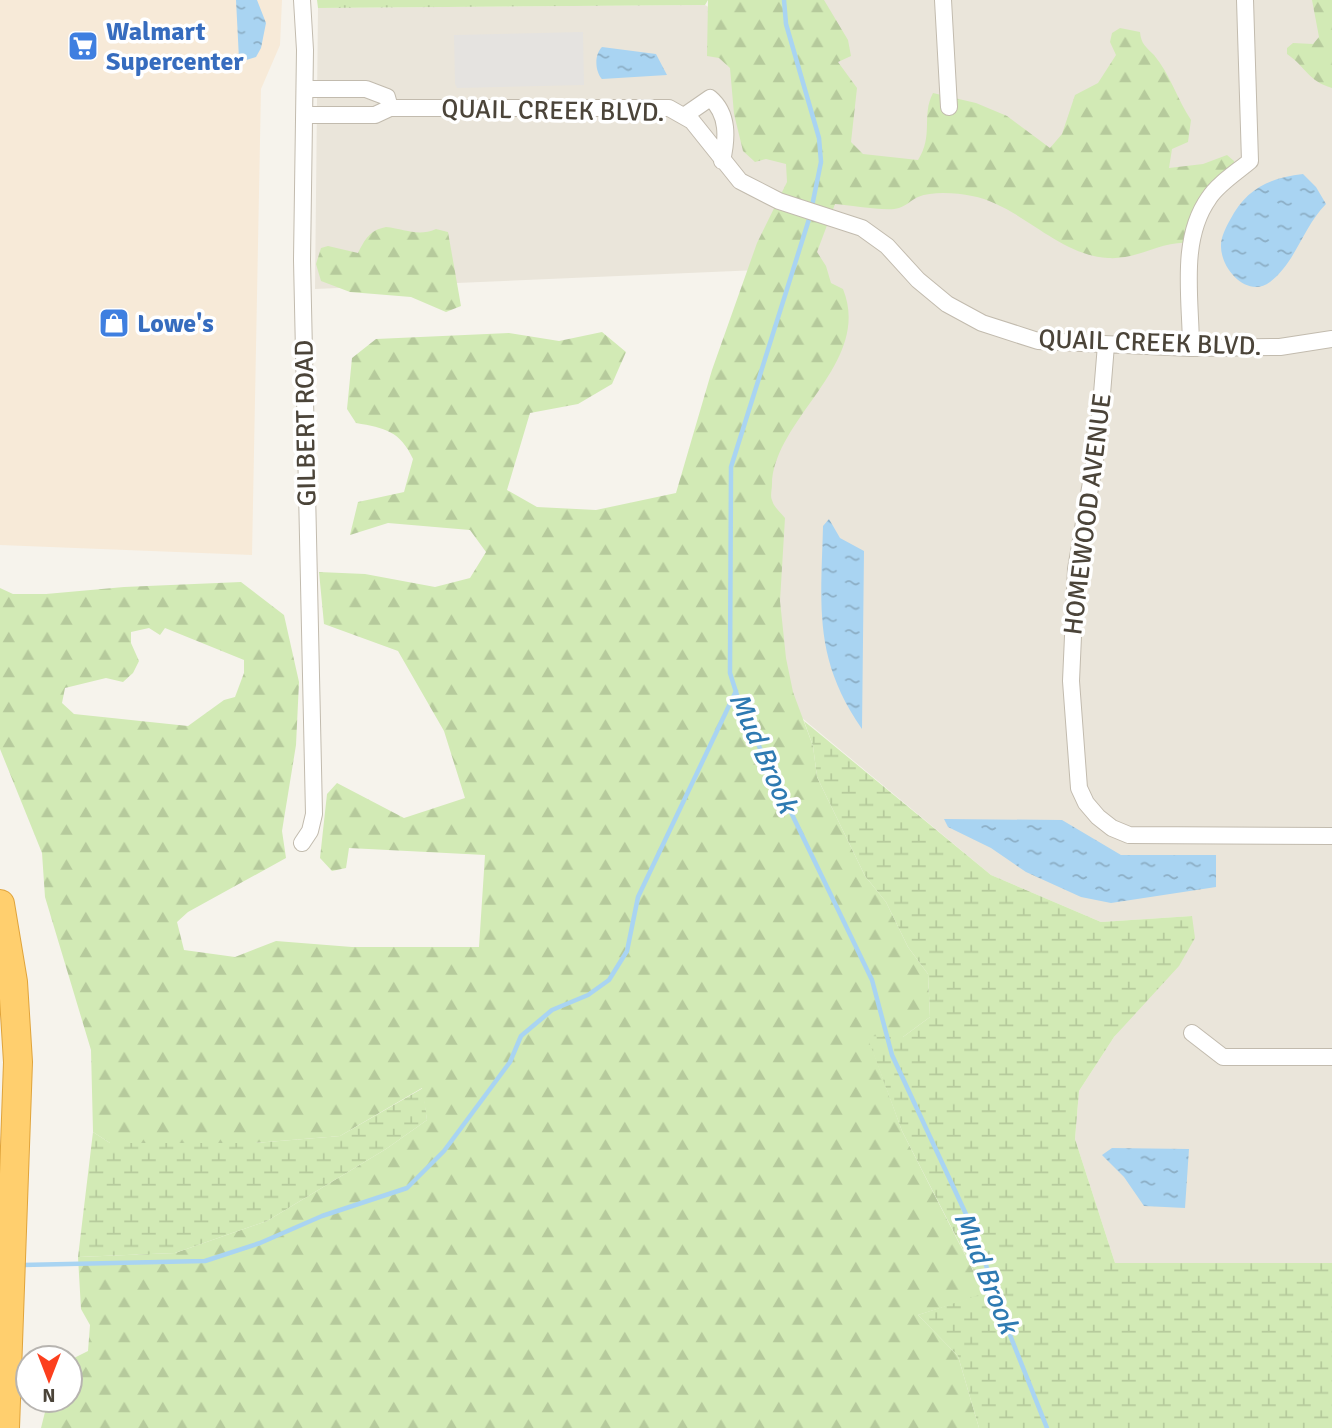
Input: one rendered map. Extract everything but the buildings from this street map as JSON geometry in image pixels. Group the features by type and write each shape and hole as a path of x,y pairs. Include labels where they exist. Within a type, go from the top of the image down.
{"highway":[{"path":"0,904 13,982 18,1062 5,1428"}],"street":[{"name":"GILBERT ROAD","path":"302,0 303,298 314,814 310,831 302,843"},
{"path":"943,0 949,107"},
{"path":"1191,348 1190,243 1196,220 1209,196 1250,161 1245,0"},
{"path":"304,89 374,90 387,97 390,108"},
{"path":"684,116 710,98 716,103 725,125 722,160"},
{"name":"QUAIL CREEK BLVD.","path":"304,115 375,115 390,108 669,108 692,121 740,181 769,196 862,228 887,246 918,280 947,304 982,323 1038,341 1106,345 1280,347 1332,339"},
{"name":"HOMEWOOD AVENUE","path":"1106,345 1098,442 1076,569 1071,632 1079,788 1086,803 1112,828 1129,835 1332,836"},
{"path":"1192,1033 1223,1057 1332,1057"}],"shaded area":[{"path":"0,0 282,0 280,45 261,89 252,555 0,545"},
{"path":"755,0 1332,0 1332,1263 1115,1263 1075,1139 1079,1091 1114,1037 1142,1004 1192,916 1101,922 991,875 766,688 754,471 805,268 315,289 318,8 705,5 762,38"},
{"path":"583,32 584,85 457,88 455,84 454,35"}],"green space":[{"path":"317,0 708,0 705,5 318,8"},
{"path":"708,0 824,0 848,40 851,56 838,62 857,88 851,142 863,154 918,160 927,134 928,110 933,93 976,103 1007,116 1050,148 1062,134 1075,95 1098,83 1116,55 1110,42 1112,33 1120,28 1140,32 1146,47 1165,70 1191,120 1188,142 1172,149 1169,168 1203,164 1227,155 1234,161 1237,172 1209,196 1190,243 1170,244 1130,256 1108,258 1089,255 1055,239 990,201 945,193 924,195 893,209 835,204 817,252 826,266 831,283 843,289 849,316 845,341 834,366 788,436 777,460 772,484 771,497 775,507 785,518 780,601 786,658 793,692 813,746 817,777 865,876 886,902 908,947 928,974 930,1017 903,1037 868,1037 902,1131 985,1294 918,1315 958,1356 979,1428 41,1428 44,1414 84,1414 84,1353 88,1351 90,1325 81,1309 78,1257 175,1253 267,1221 386,1149 427,1120 422,1088 340,1136 255,1143 110,1143 93,1132 91,1050 45,897 42,853 0,749 0,588 13,594 46,594 124,587 241,582 284,615 299,682 296,745 282,831 286,858 188,912 177,922 184,950 235,957 276,941 352,947 479,947 485,855 349,848 346,868 332,871 320,858 327,794 337,783 404,818 465,798 444,731 398,651 324,624 319,572 365,574 435,587 470,578 486,552 470,530 388,523 350,535 358,502 404,492 413,459 397,437 383,429 356,423 347,409 352,358 376,339 509,333 559,341 602,332 626,352 612,384 578,404 530,413 507,490 537,507 596,510 676,493 712,370 757,243 787,182 786,164 766,159 755,162 743,151 734,114 730,68 719,58 707,56","holes":["149,628 160,635 165,628 244,660 244,673 235,697 224,700 188,726 74,714 62,703 65,688 106,678 123,682 133,673 139,661 131,643 131,632"]},
{"path":"1312,0 1332,0 1332,88 1312,78 1287,54 1287,48 1293,43 1313,44 1319,37"},
{"path":"386,227 417,232 436,229 448,232 461,306 446,312 411,297 350,292 321,281 316,264 321,248 328,246 358,253 369,236"},
{"path":"804,721 991,875 1101,922 1192,916 1195,938 1179,966 1114,1037 1079,1091 1075,1139 1115,1263 1332,1263 1332,1428 979,1428 958,1356 918,1315 985,1293 902,1131 867,1036 903,1037 930,1017 928,974 908,947 886,902 865,876 817,777 813,746"},
{"path":"423,1088 427,1120 386,1149 267,1221 175,1253 78,1257 93,1132 110,1143 255,1143 340,1136"}],"water":[{"path":"236,0 257,0 266,23 261,48 256,57 243,61 239,59"},
{"path":"602,47 656,54 667,75 602,79 596,63"},
{"path":"1303,174 1316,187 1326,204 1279,274 1262,286 1245,284 1230,272 1222,254 1222,239 1228,223 1243,200 1260,187 1269,182"},
{"path":"829,519 840,538 864,551 862,729 835,679 823,631 823,526"},
{"path":"944,819 1062,820 1121,855 1216,855 1216,887 1111,903 1081,897 1026,872 991,848 948,827"},
{"path":"1112,1148 1189,1149 1185,1208 1144,1206 1124,1177 1102,1155"}],"waterway":[{"name":"Mud Brook","path":"784,0 786,24 819,138 821,162 810,216 731,467 730,673 742,711 872,980 892,1055 978,1240 1002,1315 1047,1428"},
{"path":"22,1265 205,1261 260,1243 322,1216 407,1188 444,1151 510,1062 521,1036 552,1010 588,995 609,980 627,951 638,897 736,691"}],"place":[{"name":"Walmart Supercenter","path":"83,46"},
{"name":"Lowe's","path":"114,323"}]}
